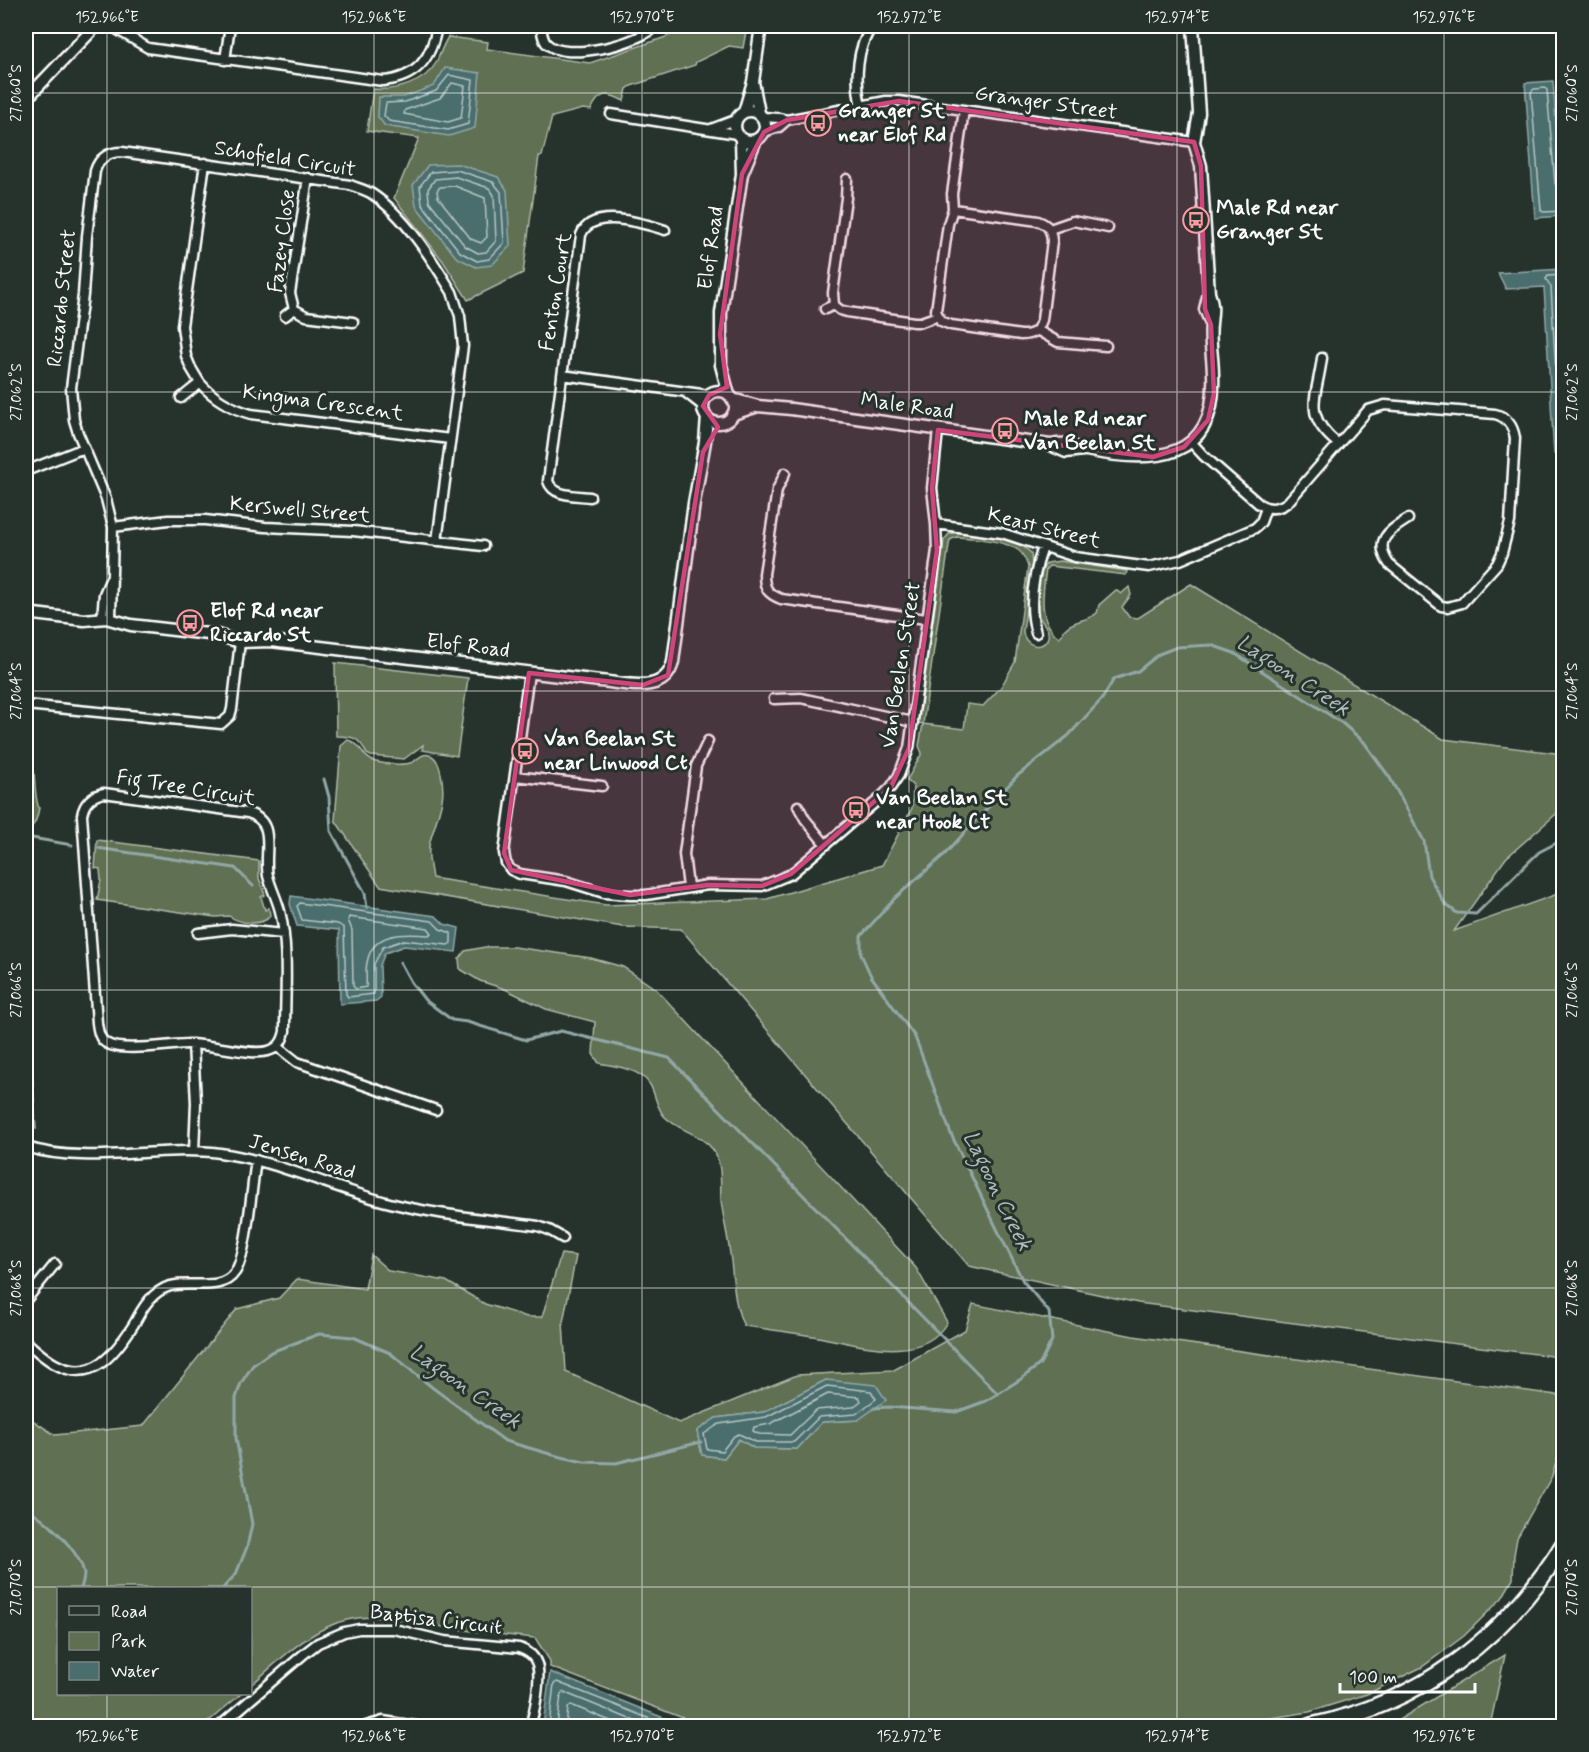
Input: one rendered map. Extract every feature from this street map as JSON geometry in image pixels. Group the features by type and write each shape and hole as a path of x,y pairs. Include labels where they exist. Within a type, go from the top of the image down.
{"highway":[{"path":"1311,1726 1339,1720 1395,1699 1421,1686 1467,1655 1491,1635 1520,1605 1539,1582 1563,1544"}],"street":[{"path":"26,99 96,26"},
{"path":"111,26 148,48 377,80 392,80 411,73 424,61 433,44 437,26"},
{"path":"225,60 230,26"},
{"path":"541,26 546,43 552,48 582,52 593,52 623,42 650,32 655,26"},
{"path":"711,129 735,120 744,112 753,82 761,26"},
{"path":"861,106 858,79 863,44 866,34 873,26"},
{"path":"1193,26 1199,113 1194,142 1201,166 1209,293 1205,309 1211,325 1213,402 1203,429 1191,442 1247,494 1266,508 1276,508 1288,502 1368,410 1385,405 1495,414 1506,419 1511,425 1515,438 1509,532 1497,564 1462,603 1448,607 1435,602 1389,564 1384,557 1385,537 1390,530 1408,519"},
{"path":"611,114 711,129 739,136 751,142 760,136 766,124 761,115 753,82"},
{"name":"Granger Street","path":"761,115 787,120 886,101 899,101 1194,142"},
{"path":"953,209 1038,221 1046,224 1050,229 1052,242 1042,320 1032,334 1021,335 951,326 941,321 938,316 936,305 948,224 953,209 952,194 964,110"},
{"path":"744,112 754,111 761,115"},
{"path":"735,120 739,136"},
{"name":"Granger Street","path":"760,136 779,127 787,120"},
{"name":"Elof Road","path":"731,397 721,365 721,314 742,174 739,136"},
{"name":"Elof Road","path":"742,174 760,136"},
{"name":"Schofield Circuit","path":"101,159 110,153 122,152 350,185 370,193 386,204 404,223 452,292 460,316 463,346 437,541"},
{"name":"Riccardo Street","path":"101,159 95,171 71,388 74,420 105,499 113,526 114,552 111,579 104,594 106,619"},
{"name":"Kingma Crescent","path":"205,164 182,326 186,356 191,368 210,394 222,402 251,414 450,439"},
{"name":"Fazey Close","path":"308,178 290,293 294,309 306,316 353,322"},
{"path":"847,179 833,293 834,304 840,310 847,312 914,322 938,316"},
{"name":"Fenton Court","path":"562,375 584,227 591,222 605,218 646,224 665,230"},
{"path":"1050,229 1073,221 1108,228"},
{"path":"825,309 834,304"},
{"name":"Fazey Close","path":"285,316 294,309"},
{"path":"1037,330 1058,342 1106,346"},
{"path":"1322,358 1315,413 1320,428 1337,443"},
{"name":"Elof Road","path":"712,393 721,365"},
{"path":"590,497 558,492 550,486 548,481 562,375 682,391 725,393 731,397 735,409 727,420 719,423 682,391"},
{"path":"181,398 200,382"},
{"path":"705,411 712,393"},
{"name":"Male Road","path":"731,397 758,405 1050,445 1066,452 1083,450 1153,457 1169,454 1191,442"},
{"name":"Male Road","path":"733,414 758,405"},
{"name":"Elof Road","path":"26,613 84,620 106,619 131,625 216,635 240,642 271,641 644,685 660,682 668,675 675,653 694,503 705,442 705,411"},
{"name":"Elof Road","path":"705,442 719,423"},
{"name":"Van Beelen Street","path":"529,673 504,853 506,863 511,870 520,874 566,881 604,893 646,895 708,885 755,886 776,882 791,874 891,787 905,762 913,722 937,550 932,488 938,430"},
{"path":"26,471 84,448"},
{"path":"785,473 777,490 775,501 764,574 767,591 782,599 926,619"},
{"name":"Keast Street","path":"936,524 1002,533 1075,557 1138,566 1161,565 1180,560 1254,528 1261,522 1266,508"},
{"name":"Kerswell Street","path":"113,526 168,520 205,520 353,531 483,546"},
{"path":"1036,633 1031,608 1037,568 1043,548"},
{"path":"26,705 220,724 230,716 232,709 240,642"},
{"path":"774,699 801,698 913,722"},
{"path":"688,887 684,854 696,766 708,741"},
{"path":"515,776 602,786"},
{"name":"Fig Tree Circuit","path":"99,794 111,794 248,813 259,818 266,826 268,878 280,910 284,934 285,1031 278,1047 260,1052 193,1044 122,1048 105,1042 100,1037 97,1023 83,808 88,801 99,794"},
{"path":"798,806 805,819 826,845"},
{"path":"198,933 232,929 284,934"},
{"path":"193,1044 196,1103 194,1151"},
{"path":"278,1047 297,1062 436,1110"},
{"name":"Jensen Road","path":"26,1148 66,1155 194,1151 216,1153 256,1160 388,1202 413,1208 538,1226 563,1238"},
{"path":"26,1342 54,1364 64,1368 72,1370 93,1367 103,1363 112,1355 146,1304 160,1290 176,1284 217,1284 233,1275 241,1259 256,1160"},
{"path":"26,1300 55,1264"},
{"name":"Baptisa Circuit","path":"220,1726 318,1643 344,1632 377,1628 394,1629 444,1641 519,1648 527,1651 533,1656 538,1670 534,1712 529,1726"},
{"path":"366,1726 383,1721 416,1726"}],"highlighted area":[{"path":"899,101 1194,142 1201,166 1205,309 1211,325 1214,393 1208,420 1184,447 1153,457 938,430 932,488 937,550 909,748 891,787 791,874 762,886 708,885 630,895 511,870 504,853 529,673 643,685 668,675 703,452 718,427 703,406 709,395 727,387 720,334 732,239 742,174 764,132 787,120"}],"green space":[{"path":"685,26 747,26 743,48 729,46 696,62 695,65 631,86 627,89 624,101 605,95 598,99 591,110 583,109 552,117 542,156 539,156 523,273 468,300 443,261 394,198 419,138 367,131 373,89 390,89 417,81 436,63 448,37 488,42 487,49 590,63 666,37"},
{"path":"771,26 841,26 770,33"},
{"path":"959,532 1007,540 1031,553 1032,566 1023,631 1030,644 1043,644 1048,637 1048,631 1039,617 1036,605 1039,580 1047,563 1060,561 1127,571 1126,575 1049,566 1046,569 1044,587 1044,615 1052,631 1059,638 1068,626 1097,613 1099,605 1116,590 1121,594 1129,587 1131,595 1122,607 1129,617 1138,618 1191,584 1443,739 1563,754 1563,808 1506,858 1454,931 1563,892 1564,1325 1559,1357 1138,1303 969,1266 681,929 623,927 380,886 335,820 341,746 348,740 376,762 405,764 427,755 437,761 443,795 429,846 432,878 606,905 767,899 882,865 912,808 913,786 907,780 922,753 919,746 923,724 918,723 944,540 949,534","holes":["956,537 988,540 1012,547 1020,552 1028,567 1015,662 1001,687 983,706 967,704 964,729 923,724 950,540"]},
{"path":"335,663 468,678 457,756 422,750 423,745 404,759 371,756 355,739 336,736"},
{"path":"26,765 34,772 39,808 34,824 26,829"},
{"path":"97,840 259,861 259,878 265,895 261,897 265,910 269,908 270,916 262,922 250,923 238,921 229,916 215,917 97,900 101,880 100,869 95,868"},
{"path":"485,947 514,947 591,958 623,967 656,989 916,1268 947,1322 936,1336 921,1344 886,1349 744,1326 736,1300 721,1200 720,1168 713,1150 708,1144 664,1116 653,1091 644,1078 630,1070 599,1063 593,1054 595,1022 546,1009 505,989 480,981 460,969 459,959 465,951"},
{"path":"26,984 36,1129 26,1126"},
{"path":"561,1254 576,1256 563,1322 566,1372 679,1423 797,1375 894,1370 965,1330 973,1304 1133,1336 1563,1396 1564,1437 1552,1476 1517,1538 1513,1579 1502,1598 1464,1636 1422,1667 1367,1694 1309,1712 1246,1722 1046,1726 677,1726 691,1721 550,1667 550,1661 535,1638 370,1617 341,1621 316,1633 287,1653 252,1684 252,1587 57,1587 57,1695 240,1695 203,1726 26,1726 26,1416 55,1435 143,1426 237,1309 279,1298 297,1279 365,1289 371,1255 389,1271 446,1281 485,1304 527,1317 542,1317","holes":["826,1380 858,1420 822,1422 797,1449 754,1448 739,1439 724,1458 702,1455 697,1431 716,1418 764,1412"]},
{"path":"1505,1655 1490,1726 1396,1726 1397,1721"}],"water":[{"path":"445,68 480,73 475,128 449,136 385,126 378,117 379,97 404,97 434,86"},
{"path":"1553,81 1563,216 1535,218 1525,83"},
{"path":"458,164 498,177 507,190 510,246 492,265 476,267 456,257 416,206 413,185 428,165"},
{"path":"1563,269 1563,454 1554,454 1544,287 1506,289 1498,273"},
{"path":"291,896 436,916 444,924 459,928 456,952 404,946 385,953 380,965 381,997 376,1001 340,1004 339,930 297,926 290,904"},
{"path":"826,1380 876,1385 886,1400 858,1420 822,1422 797,1449 754,1448 739,1439 724,1458 702,1455 697,1431 716,1418 764,1412"},
{"path":"550,1672 681,1725 543,1726"}],"waterway":[{"name":"Lagoon Creek","path":"874,1408 956,1412 986,1401 1040,1364 1052,1340 1049,1312 1023,1281 951,1134 915,1037 871,976 861,954 861,936 896,897 944,855 1017,776 1068,736 1102,699 1114,679 1138,671 1159,654 1177,647 1211,645 1234,653 1342,723 1364,742 1390,778 1424,841 1429,876 1445,904 1457,913 1476,914 1539,852 1564,839"},
{"path":"324,779 329,797 331,831 365,893 367,908"},
{"path":"26,837 72,845"},
{"path":"97,848 235,868 253,886"},
{"path":"400,962 411,982 425,1000 452,1020 467,1022 526,1040 561,1031 669,1058 998,1394"},
{"name":"Lagoon Creek","path":"224,1587 236,1574 247,1547 252,1524 236,1438 236,1398 241,1383 253,1365 271,1352 319,1334 353,1337 390,1353 505,1441 557,1456 584,1462 616,1463 701,1442"},
{"name":"Lagoon Creek","path":"26,1508 52,1527 76,1556 84,1574 81,1587"}],"place":[{"name":"Granger St near Elof Rd","path":"818,123"},
{"name":"Male Rd near Granger St","path":"1196,220"},
{"name":"Male Rd near Van Beelan St","path":"1005,431"},
{"name":"Elof Rd near Riccardo St","path":"190,623"},
{"name":"Van Beelan St near Linwood Ct","path":"525,751"},
{"name":"Van Beelan St near Hook Ct","path":"856,810"}]}
